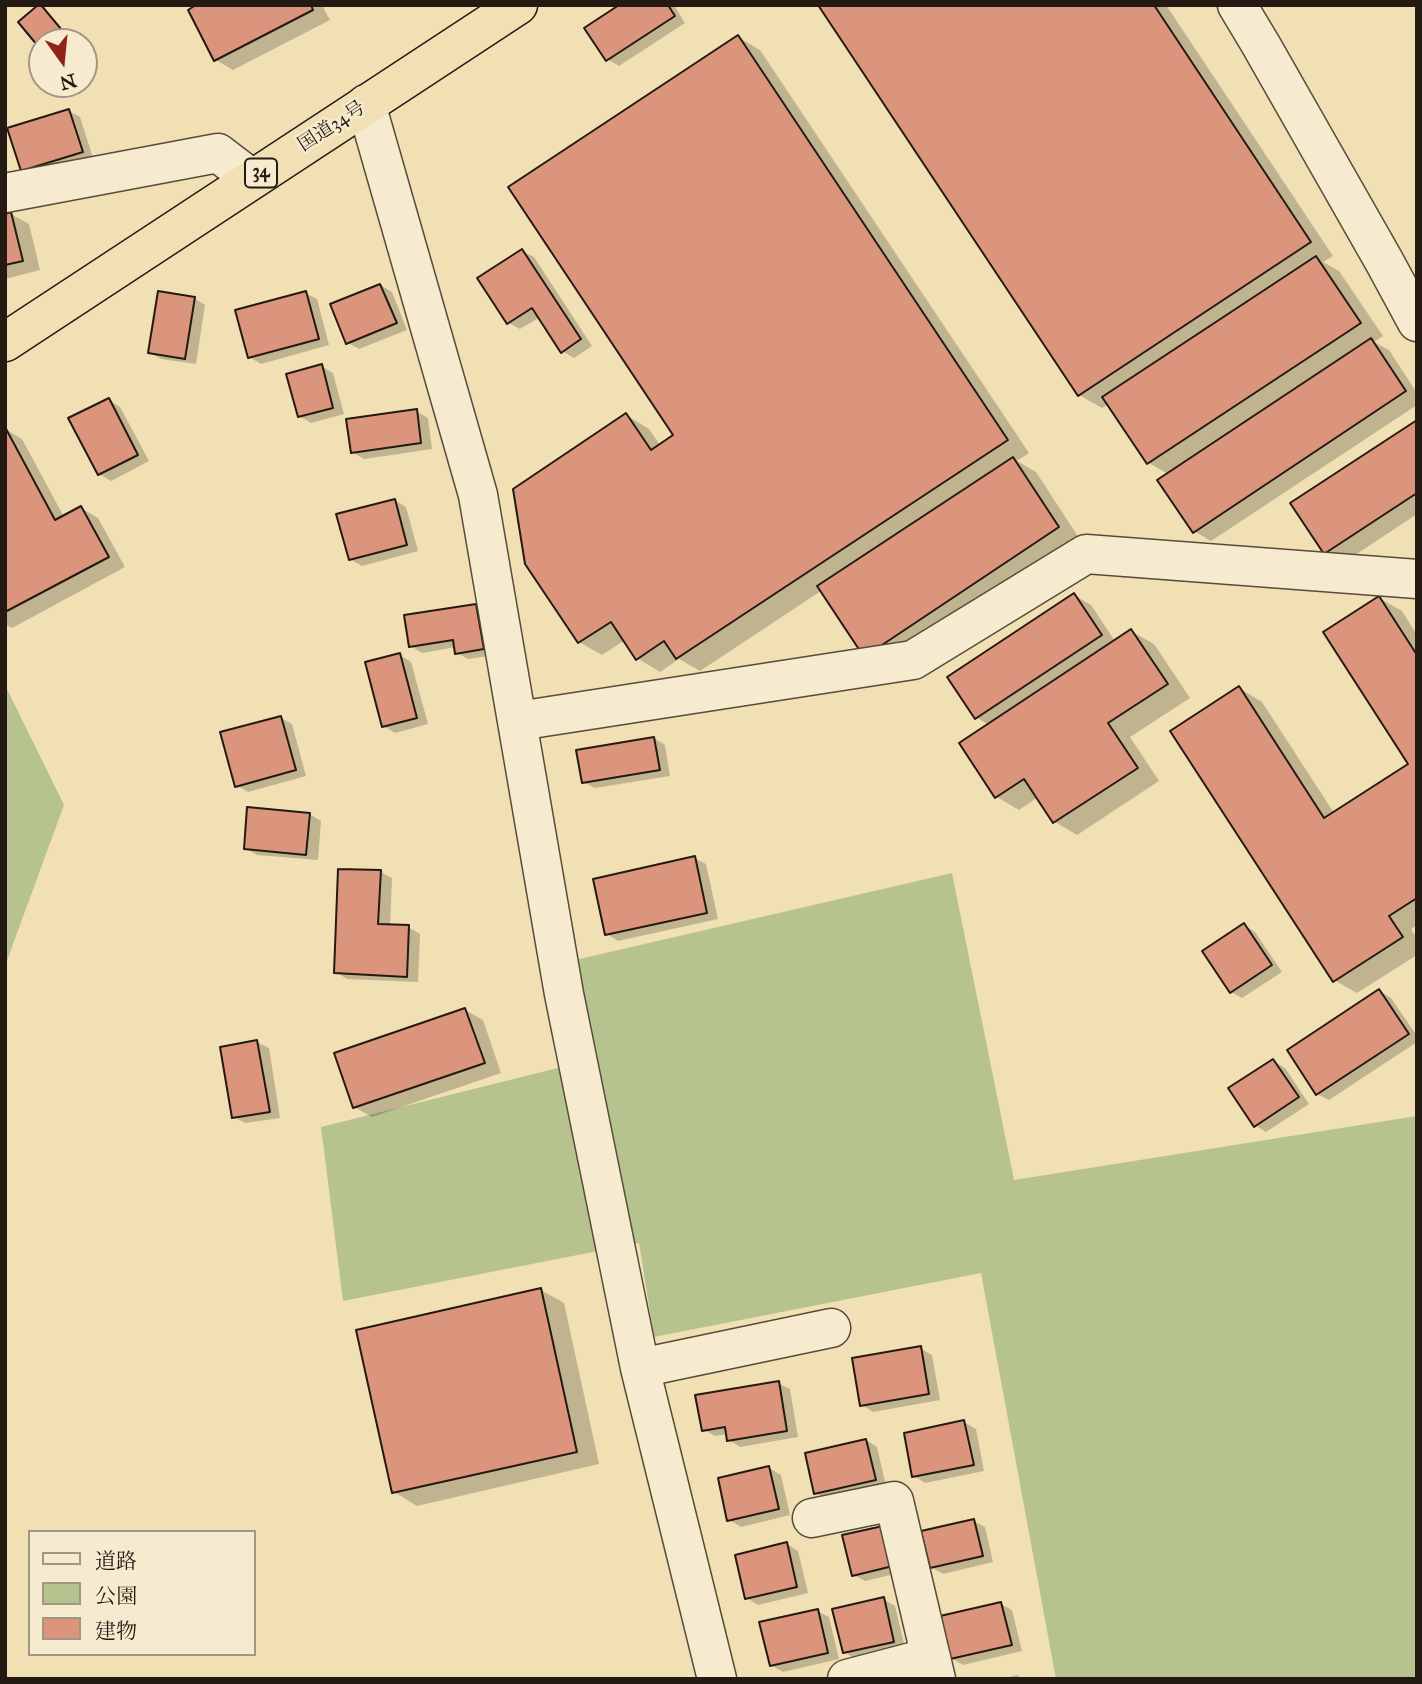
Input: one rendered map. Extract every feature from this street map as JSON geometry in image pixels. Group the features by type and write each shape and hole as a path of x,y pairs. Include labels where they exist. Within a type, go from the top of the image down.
{"highway":[{"name":"国道34号","path":"5,342 518,5"}],"street":[{"path":"1237,5 1417,322"},
{"path":"366,104 478,495 564,994 640,1368 718,1679"},
{"path":"8,185 218,153 252,179"},
{"path":"518,721 913,660 1086,554 1417,579"},
{"path":"640,1368 831,1328"},
{"path":"812,1518 894,1501 934,1668 848,1679"}],"green space":[{"path":"5,685 64,805 5,966"},
{"path":"952,873 1014,1180 1417,1116 1417,1679 1056,1679 981,1273 654,1337 639,1243 343,1301 321,1127 598,1058 575,960"}],"building":[{"path":"41,5 60,28 28,28 28,34 18,22"},
{"path":"196,5 311,5 313,10 214,61 188,10"},
{"path":"619,5 668,5 675,16 606,61 584,28"},
{"path":"818,5 1154,5 1311,242 1078,396"},
{"path":"738,35 1008,440 676,659 664,641 636,660 611,622 578,643 525,564 513,489 626,413 651,450 673,435 508,187"},
{"path":"69,109 83,152 21,171 7,128"},
{"path":"11,212 23,261 5,265 5,214"},
{"path":"522,249 581,339 561,353 532,308 507,324 477,278"},
{"path":"1316,256 1361,323 1147,464 1102,397"},
{"path":"380,284 397,323 346,344 330,304"},
{"path":"158,291 195,297 185,359 148,353"},
{"path":"306,291 319,339 248,358 235,310"},
{"path":"1371,338 1406,391 1193,533 1157,480"},
{"path":"322,364 333,408 298,417 286,374"},
{"path":"109,398 138,455 98,475 68,418"},
{"path":"417,409 421,443 351,453 346,419"},
{"path":"1417,420 1417,493 1324,554 1290,503"},
{"path":"5,427 55,520 81,506 109,557 5,612"},
{"path":"1013,457 1059,527 864,657 817,586"},
{"path":"395,499 407,545 349,560 336,514"},
{"path":"1074,593 1102,635 975,719 947,677"},
{"path":"1379,596 1417,655 1417,898 1389,916 1403,937 1333,982 1170,731 1239,686 1324,818 1408,764 1323,632"},
{"path":"476,604 484,649 455,654 453,640 409,647 404,615"},
{"path":"1131,629 1168,684 1108,723 1138,768 1053,823 1024,779 995,798 959,743"},
{"path":"400,653 417,718 382,727 365,662"},
{"path":"281,716 296,770 235,787 220,732"},
{"path":"654,737 660,770 582,783 576,750"},
{"path":"247,807 310,813 306,855 244,849"},
{"path":"695,856 707,913 605,935 593,879"},
{"path":"338,869 381,870 378,924 409,925 407,977 334,973"},
{"path":"1244,923 1272,965 1230,993 1202,951"},
{"path":"1379,989 1409,1034 1316,1095 1287,1050"},
{"path":"465,1008 485,1063 353,1108 334,1053"},
{"path":"257,1040 270,1112 232,1118 220,1047"},
{"path":"1273,1059 1299,1097 1254,1127 1228,1088"},
{"path":"541,1288 577,1452 392,1493 356,1330"},
{"path":"921,1346 929,1394 860,1406 852,1358"},
{"path":"779,1381 787,1431 727,1441 725,1427 702,1431 695,1395"},
{"path":"964,1420 974,1465 912,1477 904,1433"},
{"path":"866,1439 876,1480 814,1494 805,1453"},
{"path":"769,1466 779,1509 727,1521 718,1478"},
{"path":"974,1519 983,1556 930,1568 921,1531"},
{"path":"883,1526 893,1566 852,1576 842,1535"},
{"path":"787,1542 797,1587 745,1599 735,1555"},
{"path":"884,1597 894,1642 843,1653 832,1609"},
{"path":"1001,1602 1012,1645 950,1659 940,1616"},
{"path":"818,1609 828,1653 770,1666 759,1622"}]}
